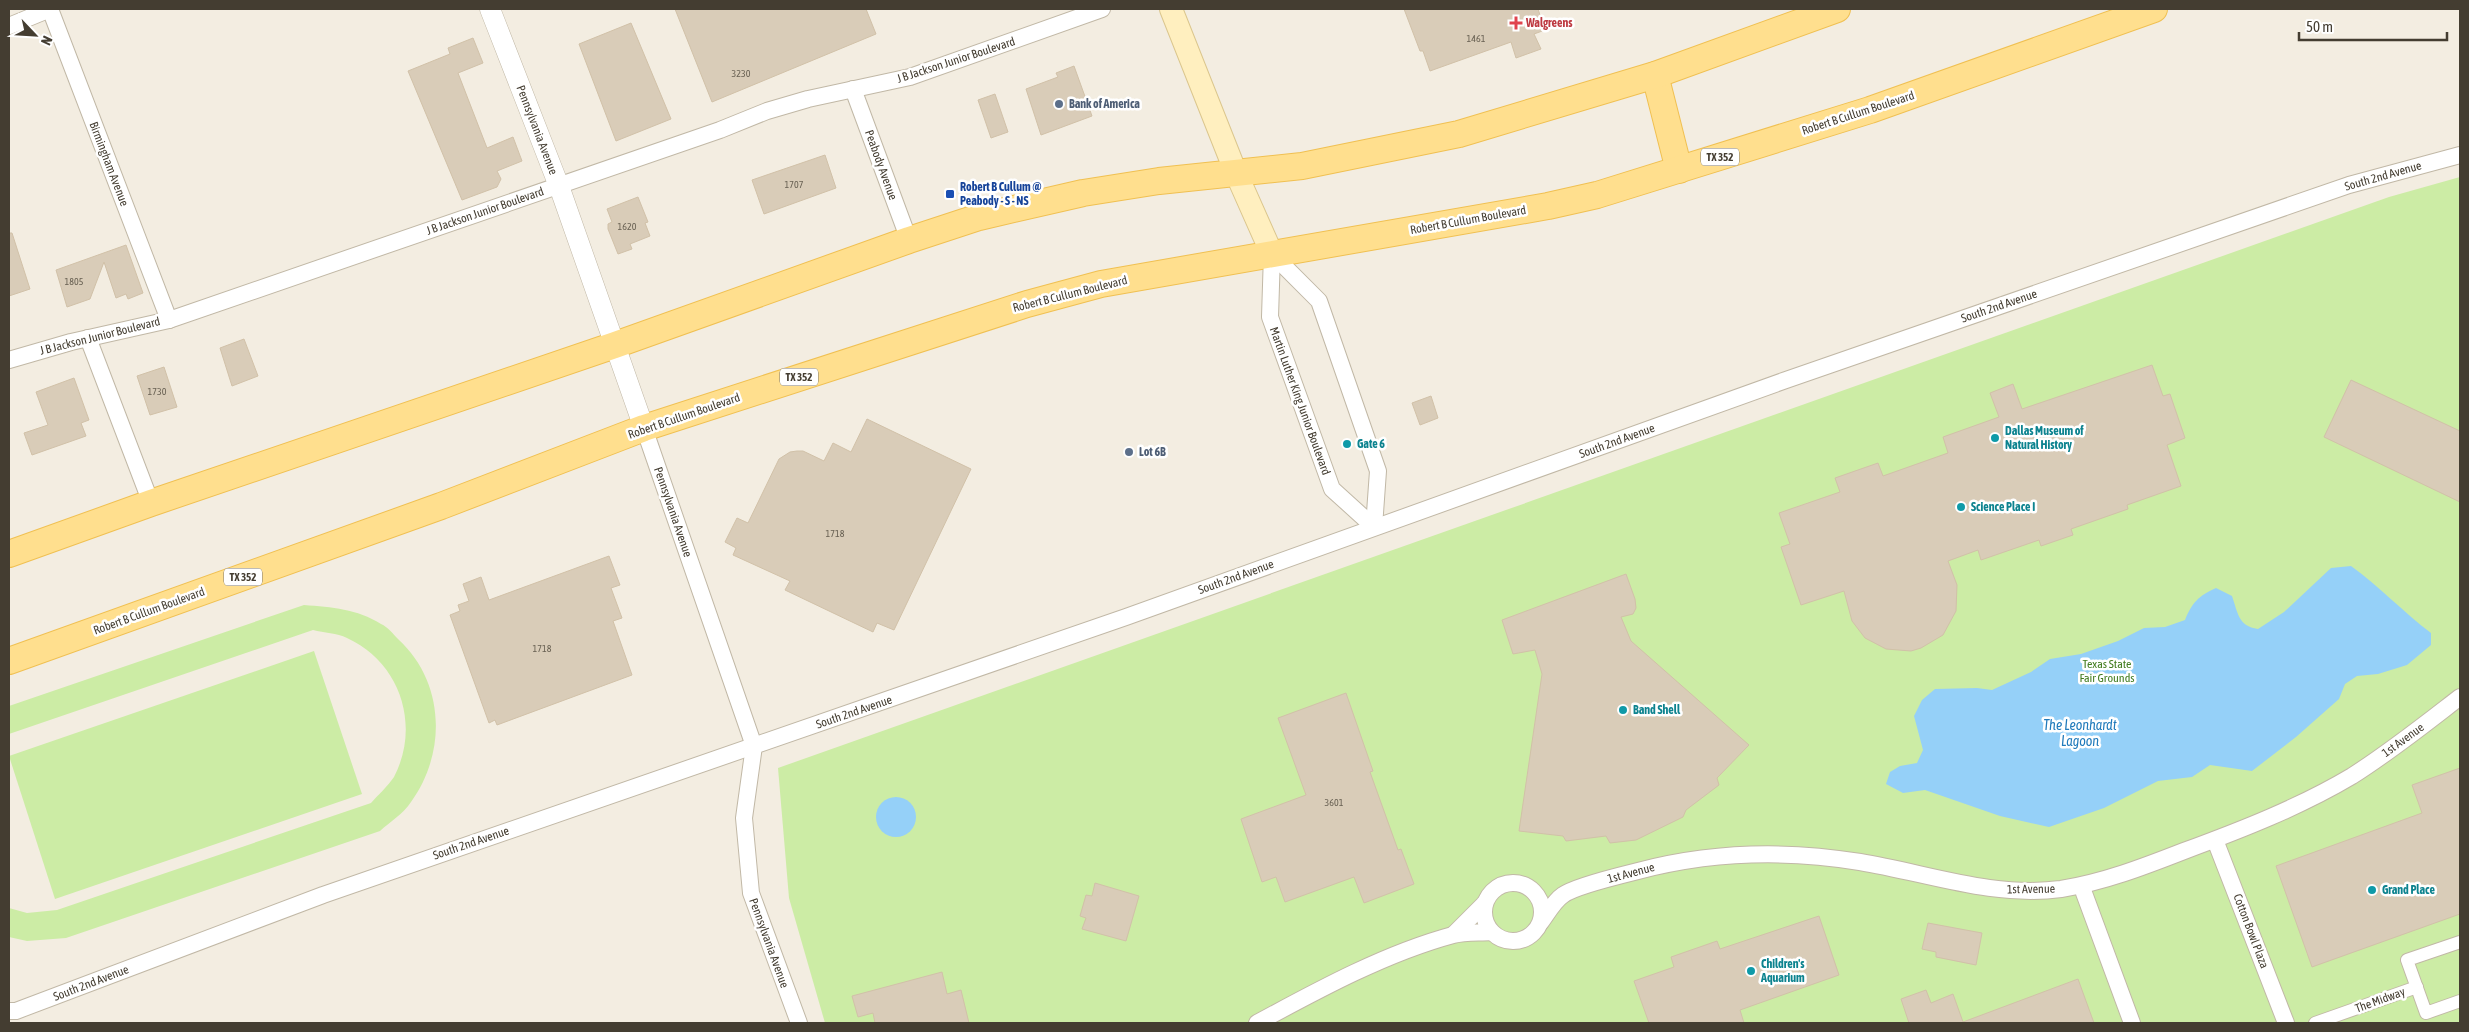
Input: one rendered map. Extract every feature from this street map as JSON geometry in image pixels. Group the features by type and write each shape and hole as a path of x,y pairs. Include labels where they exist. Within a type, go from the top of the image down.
{"main road":[{"name":"Martin Luther King Junior Boulevard","path":"1171,9 1236,173 1272,254"},
{"path":"9,554 151,503 614,345 909,240 979,218 1083,193 1159,181 1302,166 1459,134 1655,75 1837,9"},
{"name":"Robert B Cullum Boulevard","path":"9,661 441,506 644,428 1027,304 1101,284 1548,206 1597,195 1870,110 2154,9"},
{"path":"1655,75 1679,170"}],"street":[{"path":"9,26 50,9"},
{"name":"Birmingham Avenue","path":"50,9 168,320"},
{"name":"Pennsylvania Avenue","path":"490,9 559,186 754,746 744,818 751,893 799,1023"},
{"name":"J B Jackson Junior Boulevard","path":"9,360 88,338 168,320 720,130 766,111 808,99 910,77 1102,9"},
{"name":"Peabody Avenue","path":"853,89 909,240"},
{"name":"South 2nd Avenue","path":"11,1014 323,895 1126,617 1777,383 2348,185 2460,155"},
{"name":"Martin Luther King Junior Boulevard","path":"1272,254 1319,301 1370,443 1378,471 1374,527"},
{"name":"Martin Luther King Junior Boulevard","path":"1272,254 1270,317 1332,489 1374,527"},
{"path":"88,338 151,503"},
{"name":"1st Avenue","path":"1563,895 1619,876 1664,865 1707,858 1760,855 1794,855 1858,862 1980,888 2038,891 2082,886 2118,876 2215,840 2311,798 2352,776 2390,751 2460,697"},
{"name":"Cotton Bowl Plaza","path":"2215,840 2286,1023"},
{"path":"1454,934 1484,904 1488,896 1502,884 1520,883 1563,895 1536,931 1519,941 1499,938 1491,932 1483,914 1484,904"},
{"path":"1529,887 1541,902 1541,922"},
{"path":"2084,893 2132,1023"},
{"path":"1257,1023 1318,990 1374,964 1454,934 1491,932"},
{"name":"The Midway","path":"2460,942 2407,960 2426,1013 2460,1001"},
{"name":"The Midway","path":"2316,1023 2417,987"}],"green space":[{"name":"Texas State Fair Grounds","path":"2460,177 2460,1023 825,1023 789,898 778,768 2389,197"},
{"path":"304,605 353,612 384,625 414,656 425,676 432,696 436,718 435,740 431,761 423,782 401,814 380,831 66,938 27,941 9,937 9,908 27,913 57,910 371,803 386,787 394,777 402,757 406,737 405,716 401,697 392,679 380,663 365,649 343,636 313,630 9,734 9,706"},
{"path":"314,651 362,794 55,899 9,756"}],"water":[{"name":"The Leonhardt Lagoon","path":"2351,566 2431,633 2431,645 2407,665 2378,674 2357,676 2345,684 2339,699 2296,737 2252,771 2210,765 2192,777 2158,781 2104,808 2049,827 2000,816 1925,790 1903,793 1886,784 1890,772 1900,766 1917,763 1923,750 1914,716 1922,700 1935,689 1977,688 1992,690 2031,672 2050,659 2081,654 2118,641 2144,628 2165,627 2185,620 2196,601 2216,588 2232,596 2240,618 2246,625 2258,629 2284,612 2331,568"},
{"path":"896,797 910,803 916,817 910,831 896,837 882,831 876,817 882,803"}],"building":[{"path":"675,9 866,9 876,34 712,102"},
{"name":"Walgreens","path":"1404,9 1538,9 1545,30 1534,34 1541,49 1516,58 1511,42 1430,71"},
{"path":"631,23 671,119 616,141 579,44"},
{"path":"473,38 483,63 458,73 487,148 513,137 522,161 497,171 501,179 497,187 462,200 408,71 450,54 448,48"},
{"name":"Bank of America","path":"1074,66 1092,116 1041,135 1026,89 1058,77 1056,73"},
{"path":"995,94 1008,132 991,138 978,100"},
{"path":"825,155 836,188 764,214 752,180"},
{"path":"638,197 648,222 645,223 650,236 630,244 632,249 618,254 608,229 608,224 612,222 607,209"},
{"path":"9,233 12,233 30,289 9,296"},
{"path":"126,245 143,293 128,299 126,294 116,298 104,262 90,299 67,307 56,270"},
{"path":"244,339 258,376 232,386 220,348"},
{"name":"Science Place I","path":"2152,365 2163,396 2170,394 2185,438 2167,445 2181,486 2127,505 2128,509 2071,529 2073,535 2041,546 2039,540 1981,560 1978,550 1948,561 1957,585 1956,611 1943,635 1921,648 1911,651 1886,649 1865,638 1852,621 1844,591 1801,605 1781,547 1790,544 1779,513 1840,492 1835,478 1878,463 1883,476 1948,453 1943,437 1999,417 1990,393 2013,384 2022,409"},
{"path":"164,367 177,407 150,415 137,376"},
{"path":"74,378 89,420 81,423 86,436 32,455 24,433 48,425 36,392"},
{"path":"2351,380 2460,431 2460,502 2324,437"},
{"path":"1431,396 1438,418 1420,425 1412,403"},
{"path":"867,419 971,469 894,630 877,623 873,632 785,590 790,581 733,555 736,548 725,542 737,518 748,523 779,459 790,452 803,451 824,461 833,443 851,452"},
{"path":"609,556 620,585 611,588 622,618 613,621 632,675 497,725 495,720 489,723 450,615 460,611 458,605 469,601 463,584 481,577 489,600"},
{"name":"Band Shell","path":"1626,574 1635,599 1636,608 1633,614 1621,617 1631,641 1749,745 1717,778 1719,785 1686,810 1683,817 1636,840 1610,843 1606,836 1566,841 1563,836 1519,831 1542,674 1535,650 1513,654 1502,620"},
{"path":"1346,693 1373,771 1370,772 1398,850 1401,849 1414,884 1364,903 1354,877 1285,902 1276,877 1262,882 1241,819 1306,795 1278,718"},
{"name":"Grand Place","path":"2460,768 2460,914 2312,967 2276,866 2422,813 2412,785"},
{"path":"1095,883 1139,896 1126,941 1082,929 1086,918 1080,916 1086,895 1092,896"},
{"name":"Children's Aquarium","path":"1819,916 1839,975 1740,1010 1744,1023 1649,1023 1634,981 1674,967 1671,957 1717,941 1720,949"},
{"path":"1928,923 1982,933 1976,965 1936,957 1936,952 1922,949"},
{"path":"942,972 947,994 961,990 969,1023 875,1023 873,1013 858,1017 852,996"},
{"path":"2078,979 2094,1023 1909,1023 1901,999 1926,990 1931,1003 1953,994 1963,1022"}],"place":[{"name":"Walgreens","path":"1516,23"},
{"name":"Bank of America","path":"1059,104"},
{"name":"Robert B Cullum @ Peabody - S - NS","path":"950,194"},
{"name":"Dallas Museum of Natural History","path":"1995,438"},
{"name":"Gate 6","path":"1347,444"},
{"name":"Lot 6B","path":"1129,452"},
{"name":"Science Place I","path":"1961,507"},
{"name":"Band Shell","path":"1623,710"},
{"name":"Grand Place","path":"2372,890"},
{"name":"Children's Aquarium","path":"1751,971"}]}
